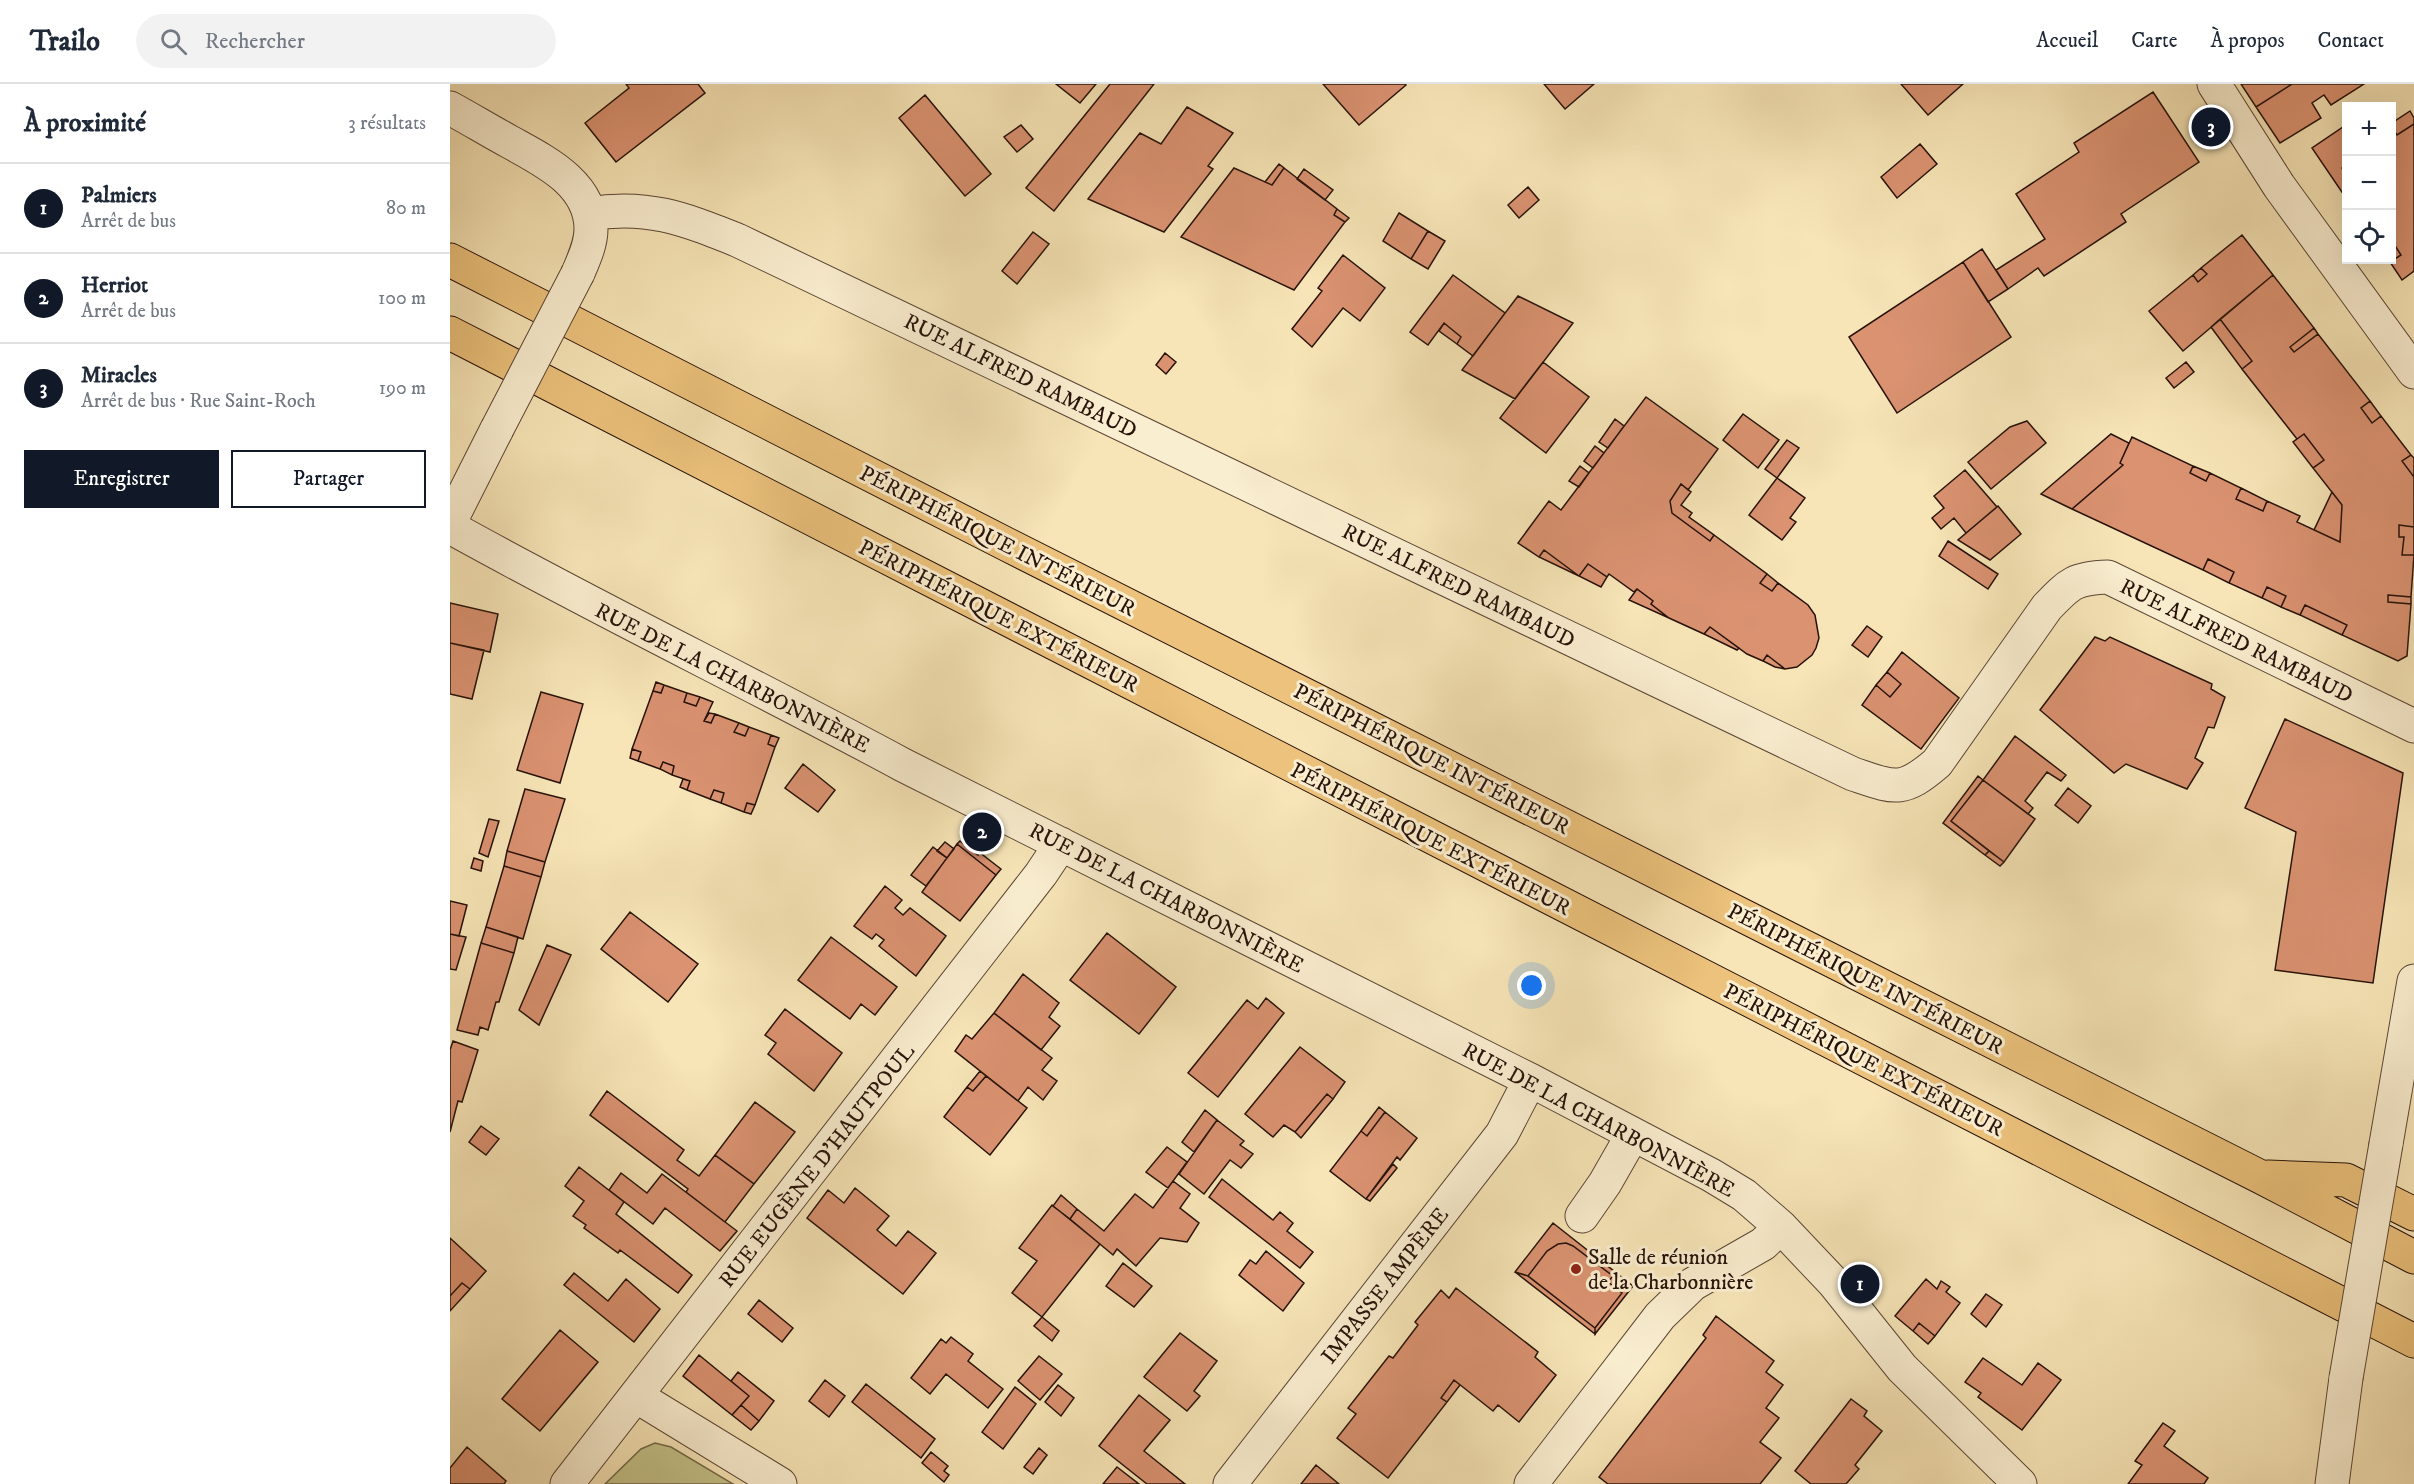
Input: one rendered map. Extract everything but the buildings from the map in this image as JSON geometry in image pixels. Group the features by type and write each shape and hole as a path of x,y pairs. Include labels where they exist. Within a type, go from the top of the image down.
{"highway":[{"name":"PÉRIPHÉRIQUE INTÉRIEUR","path":"450,260 1006,544 2261,1177 2414,1257"},
{"name":"PÉRIPHÉRIQUE EXTÉRIEUR","path":"450,333 2414,1341"},
{"path":"2261,1177 2346,1180 2414,1214"}],"street":[{"path":"2214,84 2279,186 2414,372"},
{"path":"450,108 551,165 567,178 582,196 589,214 591,228 590,243 578,273 450,522"},
{"name":"RUE ALFRED RAMBAUD","path":"589,214 627,209 655,213 685,220 737,240 1853,774 1890,786 1916,780 1937,763 2047,607 2063,590 2081,578 2108,578 2414,726"},
{"name":"RUE DE LA CHARBONNIÈRE","path":"450,527 529,571 803,711 903,765 1530,1080 1711,1175 1744,1196 1780,1227 1834,1283 1902,1368 2020,1484"},
{"name":"RUE EUGÈNE D'HAUTPOUL","path":"567,1484 1041,874 1061,844"},
{"path":"2332,1484 2346,1378 2414,981"},
{"name":"IMPASSE AMPÈRE","path":"1230,1484 1502,1134 1530,1080"},
{"path":"1582,1216 1605,1183 1633,1134"},
{"path":"1534,1481 1660,1316 1693,1284 1763,1244 1780,1227"},
{"path":"636,1396 780,1484"}],"shaded area":[{"path":"655,1443 671,1447 733,1484 605,1484 641,1449"}],"place":[{"name":"Miracles","path":"2211,127"},
{"name":"Herriot","path":"982,832"},
{"name":"Salle de réunion de la Charbonnière","path":"1576,1269"},
{"name":"Palmiers","path":"1860,1284"}]}
